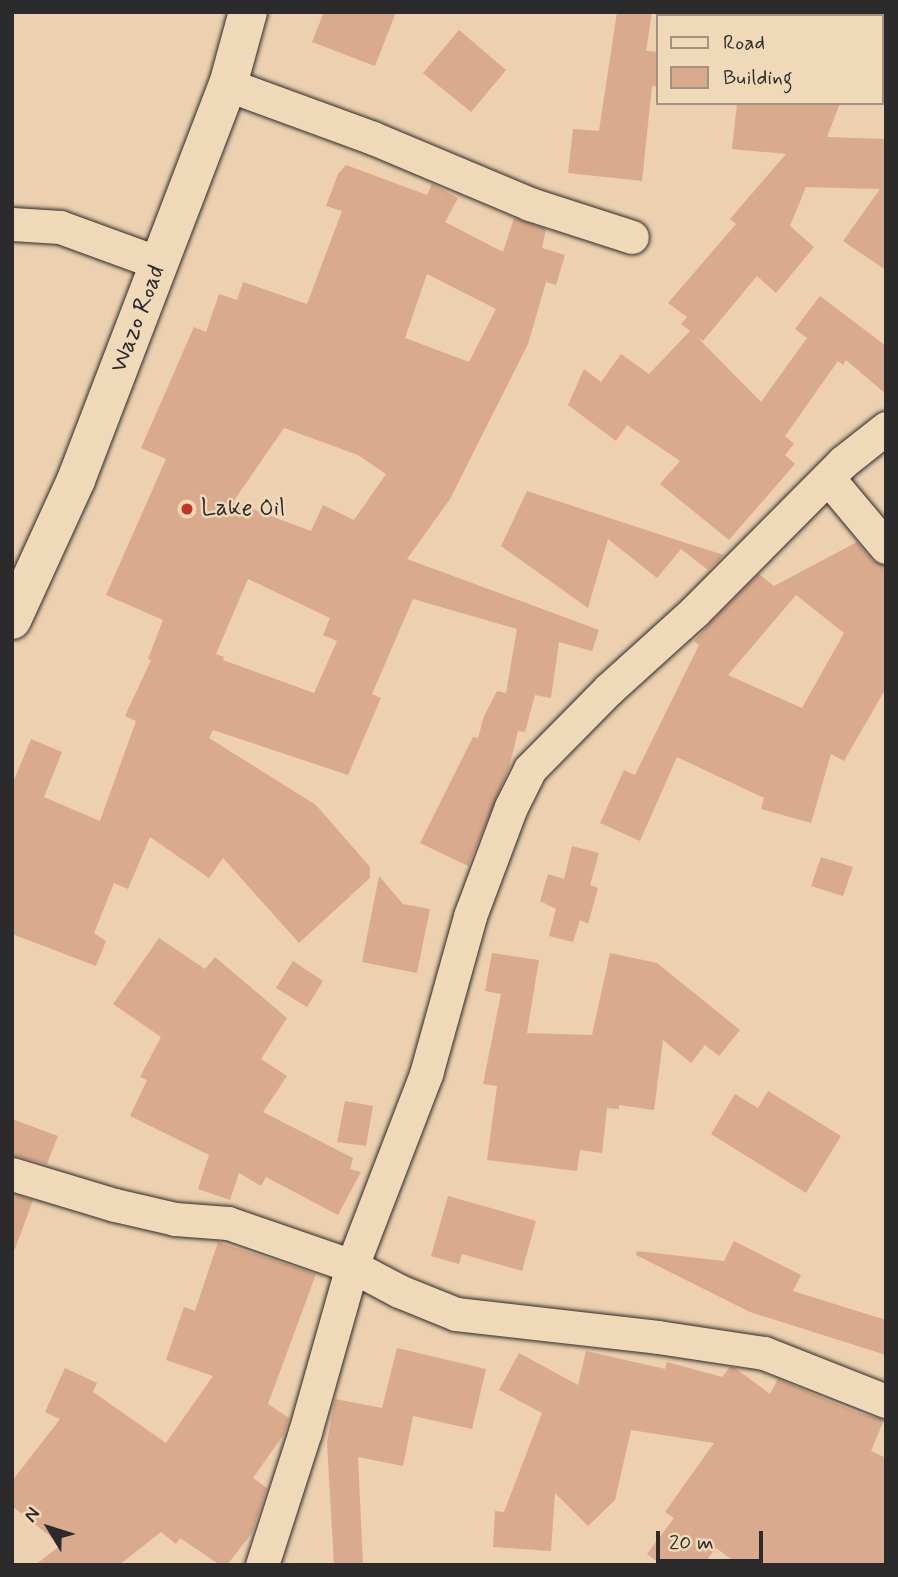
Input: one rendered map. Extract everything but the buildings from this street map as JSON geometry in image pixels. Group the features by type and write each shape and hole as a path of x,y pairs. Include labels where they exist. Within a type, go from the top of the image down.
{"main road":[{"name":"Wazo Road","path":"12,620 76,480 228,85 248,12"}],"street":[{"path":"228,85 373,138 530,204 632,237"},
{"path":"12,224 60,227 159,263"},
{"path":"262,1565 305,1432 352,1266 426,1074 470,916 511,807 530,769 608,689 694,612 828,478 886,428"},
{"path":"828,478 886,547"},
{"path":"12,1174 115,1205 175,1219 228,1223 352,1266 399,1291 456,1314 658,1337 764,1353 886,1401"}],"place":[{"name":"Lake Oil","path":"187,509"}]}
